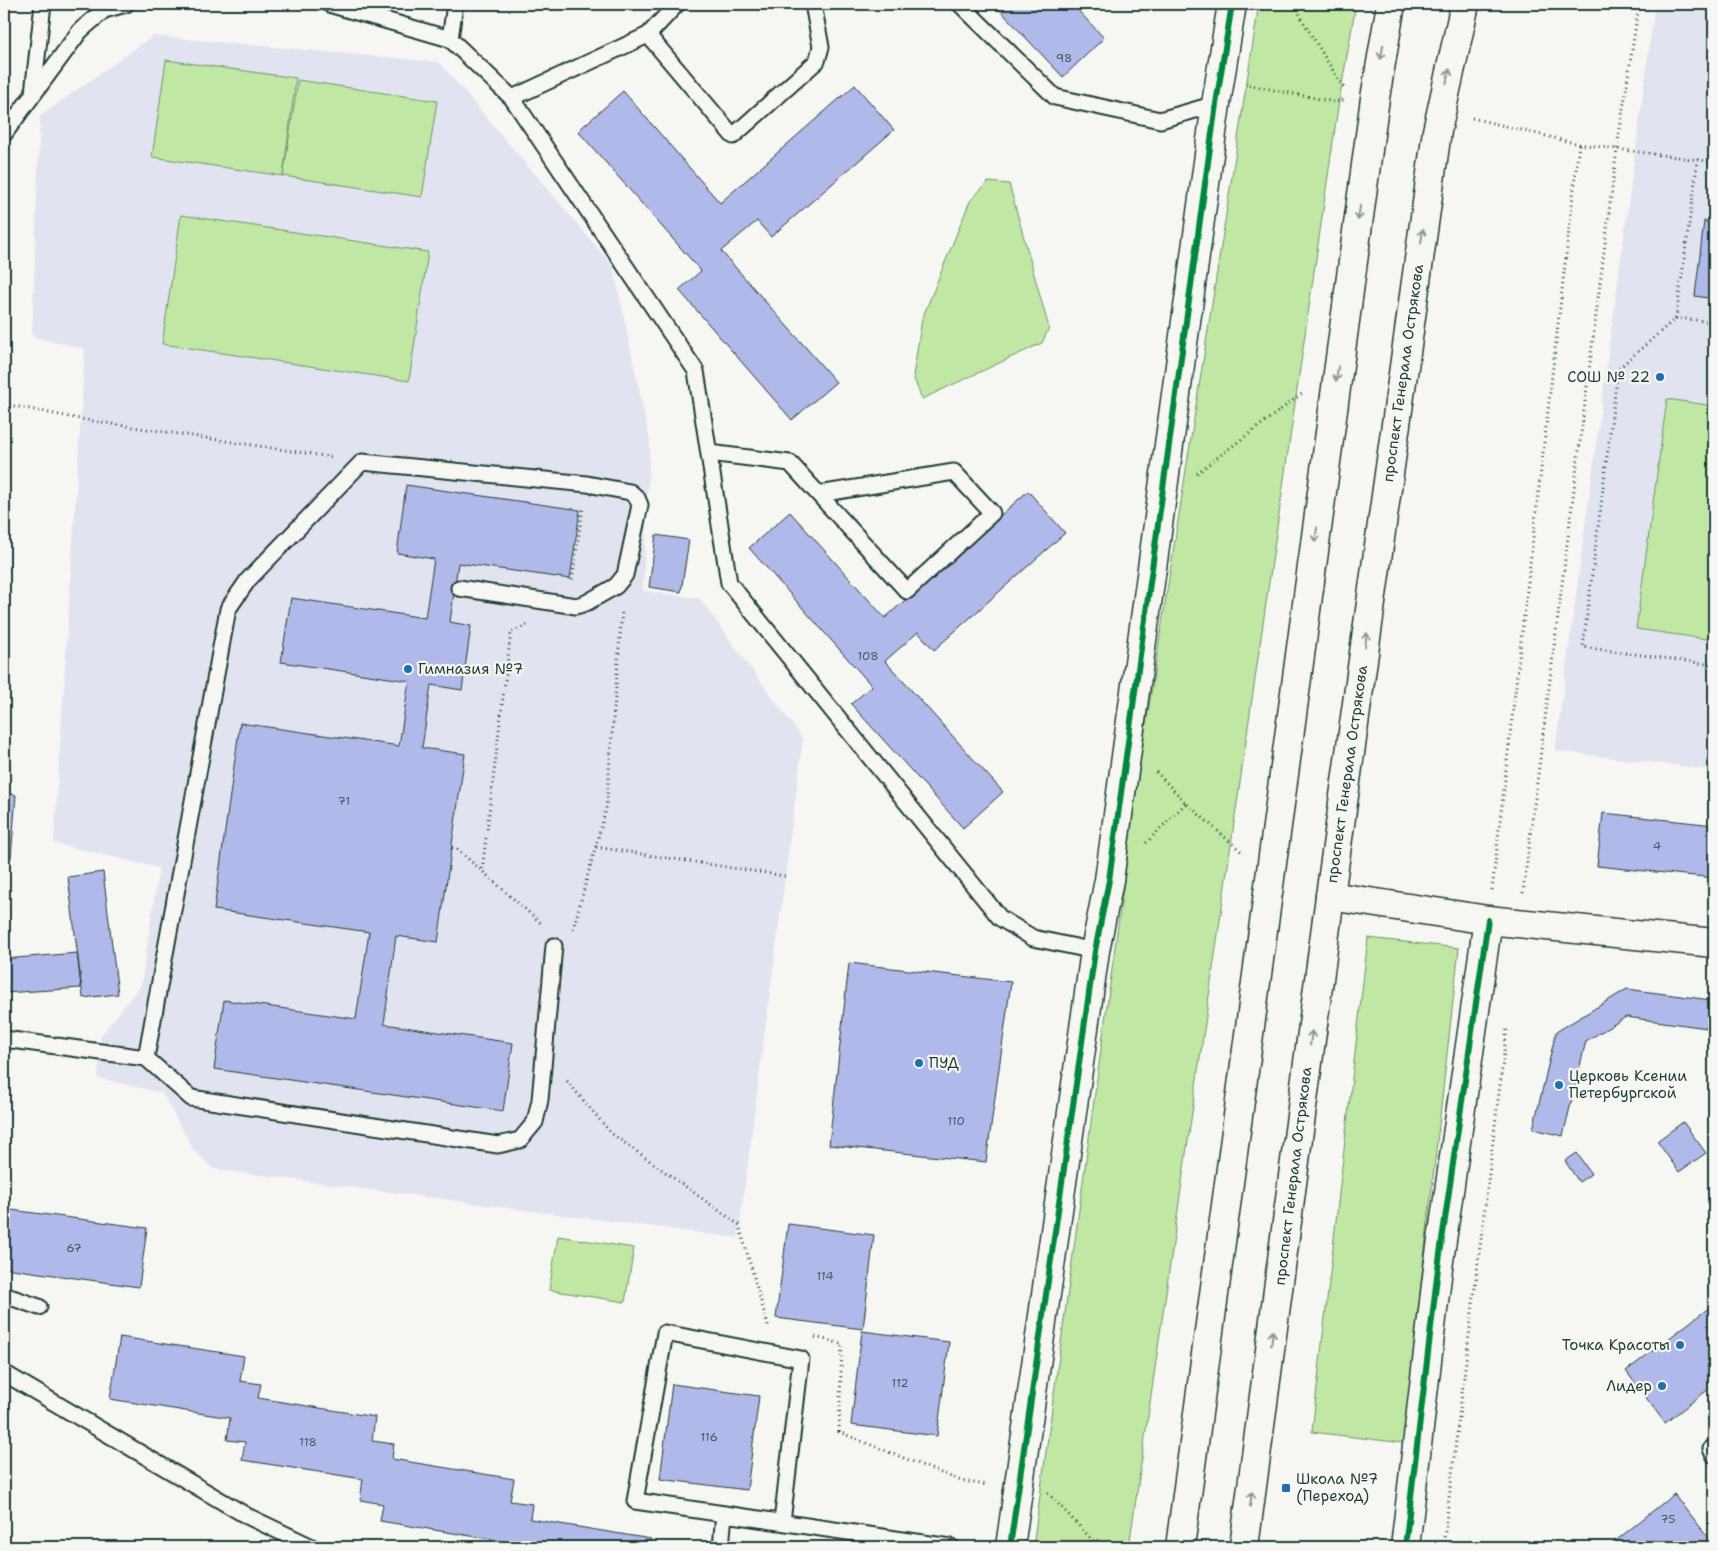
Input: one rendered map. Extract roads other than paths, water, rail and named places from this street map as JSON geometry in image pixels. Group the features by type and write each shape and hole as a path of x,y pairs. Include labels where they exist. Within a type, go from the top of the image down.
{"main road":[{"path":"1010,1547 1095,951 1109,880 1218,92 1232,4"},
{"path":"1180,1547 1375,98 1391,4"},
{"name":"проспект Генерала Острякова","path":"1244,1547 1330,896 1437,131 1465,4"},
{"path":"1330,896 1488,920 1714,943"},
{"path":"1405,1547 1438,1268 1488,920"}],"lane":[{"path":"33,95 43,4"},
{"path":"4,134 80,31 104,10 126,4"},
{"path":"329,4 450,39 512,98 696,371 729,583 1000,918 1033,938 1095,951"},
{"path":"450,39 456,4"},
{"path":"512,98 648,35 677,4"},
{"path":"648,35 733,136 817,61 821,47 813,4"},
{"path":"960,4 1055,97 1160,120 1218,92"},
{"path":"709,453 790,463 907,591 992,513 954,472 819,494"},
{"path":"146,1058 228,609 248,580 362,462 587,484 630,492 637,498 640,506 625,575 616,586 586,603 576,606 459,588"},
{"path":"4,1039 146,1058 191,1098 498,1145 520,1140 535,1122 540,1100 554,946"},
{"path":"4,1295 39,1307"},
{"path":"782,1522 801,1359 666,1333 635,1501 951,1547"},
{"path":"4,1373 248,1516 312,1547"},
{"path":"1714,1446 1711,1449 1714,1455"},
{"path":"721,1547 724,1514"}],"place":[{"name":"СОШ № 22","path":"1660,377"},
{"name":"Гимназия №7","path":"408,669"},
{"name":"ПУД","path":"919,1063"},
{"name":"Церковь Ксении Петербургской","path":"1559,1085"},
{"name":"Точка Красоты","path":"1680,1345"},
{"name":"Лидер","path":"1662,1386"},
{"name":"Школа №7 (Переход)","path":"1286,1488"}]}
